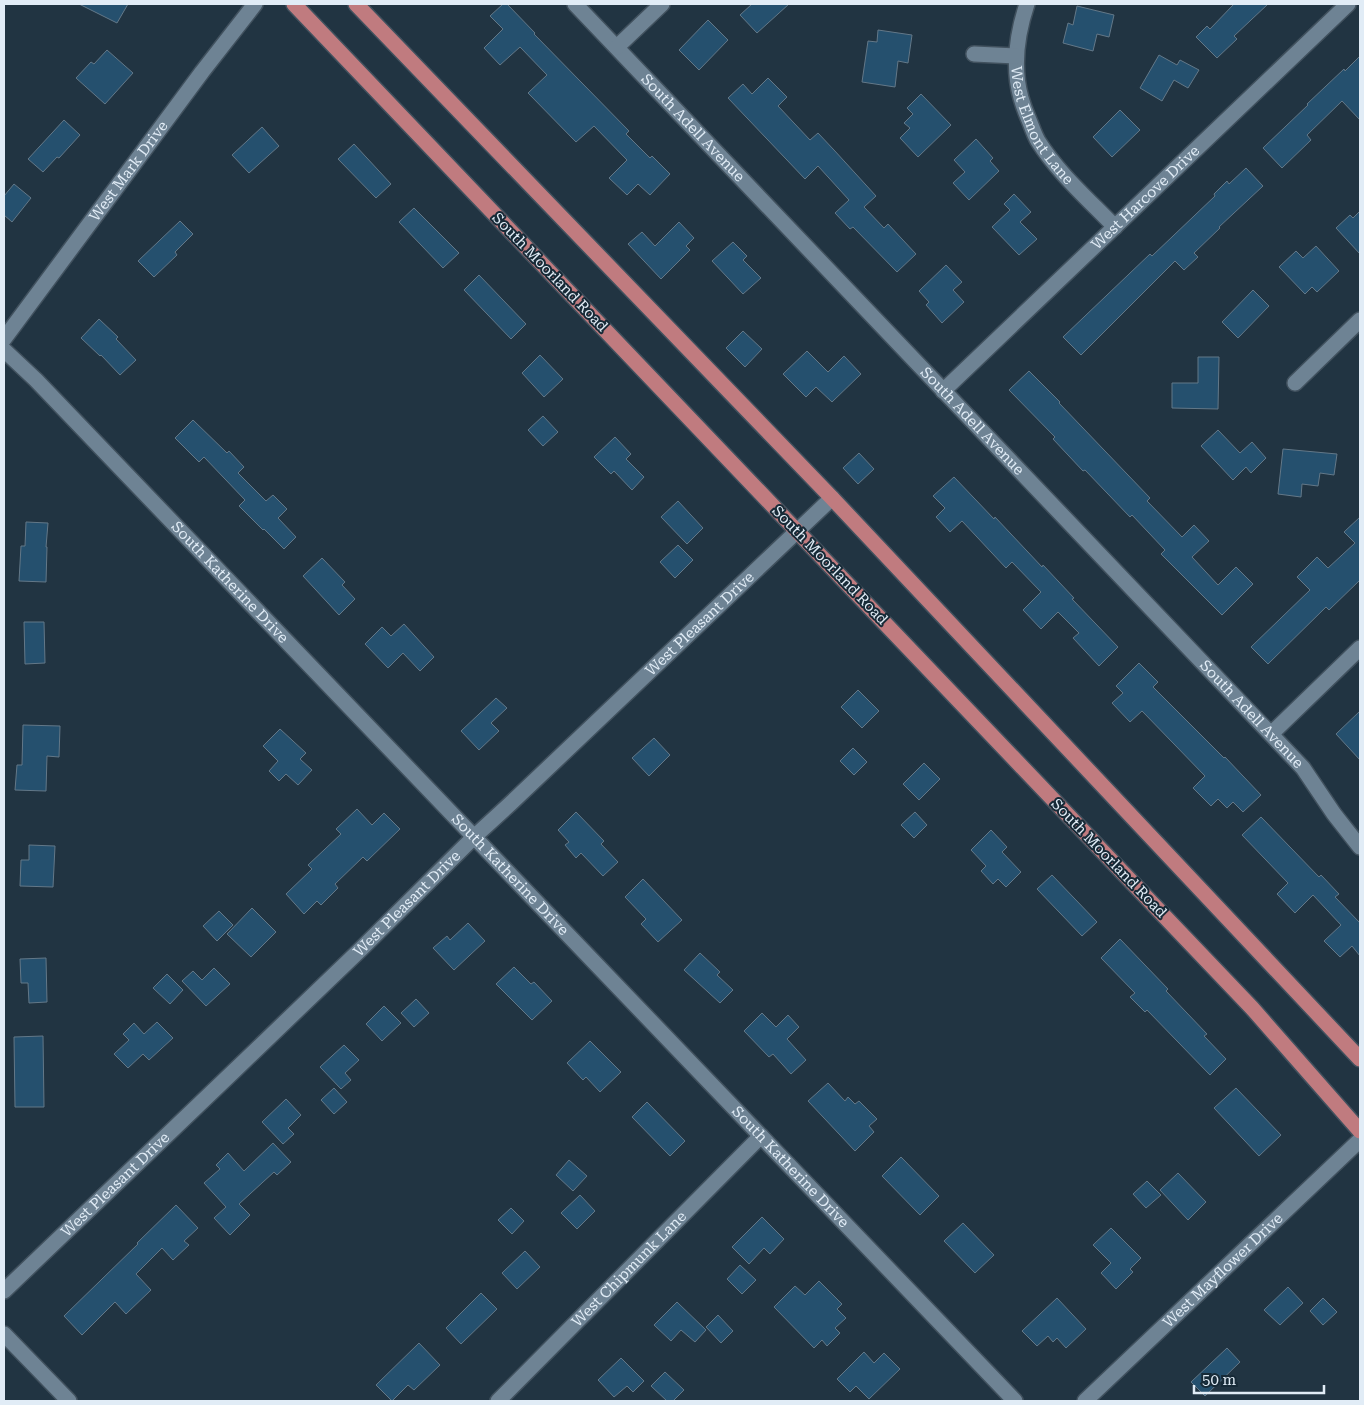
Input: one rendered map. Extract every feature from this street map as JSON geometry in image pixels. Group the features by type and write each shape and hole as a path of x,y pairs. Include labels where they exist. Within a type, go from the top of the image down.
{"main road":[{"name":"South Moorland Road","path":"294,4 1252,1008 1360,1131"},
{"path":"356,4 832,498 1360,1059"}],"street":[{"name":"West Mark Drive","path":"4,339 202,72 255,4"},
{"name":"South Adell Avenue","path":"575,4 1303,768 1334,814 1360,847"},
{"path":"617,47 662,4"},
{"name":"West Elmont Lane","path":"1027,4 1020,25 1016,56 1021,99 1037,139 1065,176 1115,227"},
{"name":"West Harcove Drive","path":"944,391 1348,4"},
{"path":"974,54 1016,56"},
{"path":"1295,382 1360,320"},
{"name":"South Katherine Drive","path":"4,350 36,380 1015,1401"},
{"name":"West Pleasant Drive","path":"4,1291 361,949 474,837 832,498"},
{"path":"1271,734 1360,648"},
{"name":"West Chipmunk Lane","path":"498,1401 761,1136"},
{"name":"West Mayflower Drive","path":"1085,1401 1360,1140"},
{"path":"4,1334 69,1401"}],"building":[{"path":"79,4 128,4 117,23"},
{"path":"503,4 507,4 629,131 626,134 650,158 652,156 670,174 650,195 638,184 627,195 609,178 627,160 594,126 576,142 528,93 547,75 520,47 500,65 484,48 503,29 490,16"},
{"path":"752,4 789,4 757,33 740,15"},
{"path":"1234,4 1268,4 1234,36 1237,39 1217,58 1196,37 1207,26 1210,29"},
{"path":"1077,6 1114,15 1109,37 1097,34 1093,51 1063,43 1068,23 1073,25"},
{"path":"708,20 728,40 699,70 679,50"},
{"path":"878,30 912,35 908,63 898,61 895,87 862,82 868,41 877,42"},
{"path":"107,50 133,73 105,104 76,78 91,62 94,64"},
{"path":"1159,55 1177,65 1180,60 1199,70 1188,88 1174,80 1162,101 1140,88"},
{"path":"1360,56 1360,120 1342,101 1307,135 1311,140 1282,168 1263,148 1307,104"},
{"path":"768,78 787,97 778,106 810,140 818,133 834,150 876,196 864,207 884,228 888,224 916,254 897,272 853,227 850,229 835,213 849,200 818,166 805,179 728,98 743,84 752,94"},
{"path":"921,94 951,125 918,157 900,138 910,128 904,123 913,114 907,108"},
{"path":"1120,110 1140,130 1112,157 1093,137"},
{"path":"64,120 80,135 43,172 28,159"},
{"path":"262,127 279,146 249,173 232,155"},
{"path":"976,139 993,158 990,161 999,171 969,200 953,183 965,172 954,160"},
{"path":"354,144 391,184 376,198 338,159"},
{"path":"1246,168 1263,186 1194,253 1198,257 1184,270 1175,261 1081,355 1063,337 1150,254 1152,256 1215,196 1214,194 1227,181 1229,184"},
{"path":"14,184 31,198 12,222 4,215 4,196"},
{"path":"1014,194 1031,212 1020,222 1037,239 1019,255 992,227 1010,210 1004,204"},
{"path":"414,208 459,253 443,268 399,222"},
{"path":"1360,211 1360,254 1336,228 1350,215 1353,218"},
{"path":"180,221 193,234 175,252 177,255 154,277 138,261"},
{"path":"679,222 694,238 686,246 690,250 661,279 628,244 642,232 655,246"},
{"path":"733,242 747,256 743,260 761,278 743,294 712,261"},
{"path":"1316,246 1339,271 1317,292 1312,287 1305,294 1279,267 1296,251 1303,258"},
{"path":"946,265 962,282 953,290 964,302 942,323 926,305 929,302 919,291"},
{"path":"479,275 526,324 511,339 464,290"},
{"path":"1253,290 1269,306 1238,338 1222,322"},
{"path":"99,319 118,337 116,339 136,360 120,375 81,338"},
{"path":"743,331 762,349 745,367 726,348"},
{"path":"807,351 828,372 844,356 861,374 832,402 816,387 806,397 783,374"},
{"path":"540,355 563,379 544,397 522,373"},
{"path":"1198,357 1219,357 1218,409 1172,408 1172,383 1198,383"},
{"path":"1029,371 1150,498 1147,501 1182,537 1194,525 1209,541 1192,557 1218,585 1236,567 1253,584 1222,615 1161,554 1165,550 1132,515 1130,517 1085,470 1083,471 1053,439 1055,437 1009,390"},
{"path":"543,416 558,432 543,446 528,430"},
{"path":"193,420 227,453 229,451 244,467 238,473 266,501 273,495 287,509 278,518 296,537 284,549 239,506 245,500 204,457 199,462 175,438"},
{"path":"1218,430 1240,453 1252,442 1266,458 1251,473 1246,467 1233,480 1201,446"},
{"path":"615,437 631,454 626,459 644,477 632,490 614,471 611,474 594,457"},
{"path":"1283,449 1337,454 1334,475 1320,473 1318,486 1302,484 1301,497 1278,494"},
{"path":"859,453 874,469 858,484 843,468"},
{"path":"954,477 1042,567 1043,565 1074,598 1072,599 1118,647 1099,666 1073,638 1079,633 1058,612 1041,629 1023,610 1041,592 1012,562 1006,568 962,521 950,532 936,517 945,508 933,496"},
{"path":"678,501 703,528 687,544 661,517"},
{"path":"1360,517 1360,580 1329,610 1326,607 1268,664 1251,647 1310,590 1297,577 1317,557 1328,568 1355,543 1344,532"},
{"path":"26,522 48,523 46,582 19,581 21,546 25,546"},
{"path":"678,545 693,560 675,578 660,562"},
{"path":"322,558 345,582 342,585 355,599 339,615 303,576"},
{"path":"24,622 44,622 45,663 25,664"},
{"path":"404,624 434,657 420,671 403,653 388,668 365,644 382,627 391,636"},
{"path":"1139,663 1158,682 1153,687 1261,795 1243,812 1233,802 1227,808 1218,799 1211,806 1193,788 1205,776 1142,711 1130,722 1112,703 1123,693 1116,686"},
{"path":"858,690 879,711 862,728 841,707"},
{"path":"496,698 507,708 491,723 499,731 479,750 461,731"},
{"path":"1360,711 1360,760 1336,734"},
{"path":"23,725 60,726 59,757 47,756 46,791 15,790 17,765 22,765"},
{"path":"280,729 306,753 300,759 312,770 298,785 286,774 279,781 269,771 278,761 263,746"},
{"path":"654,738 670,755 649,776 632,758"},
{"path":"853,748 867,762 854,775 840,761"},
{"path":"924,763 940,779 919,800 903,784"},
{"path":"357,809 372,825 384,813 400,829 367,861 363,857 335,884 338,888 321,905 317,901 304,914 286,894 312,869 308,865 341,834 336,829"},
{"path":"576,812 604,841 601,844 618,862 603,876 581,853 576,858 565,845 569,842 558,830"},
{"path":"915,812 927,825 914,838 901,825"},
{"path":"1261,817 1319,877 1321,875 1339,894 1335,897 1360,923 1360,956 1352,946 1340,957 1324,941 1341,925 1313,895 1295,913 1277,894 1288,883 1242,835"},
{"path":"991,830 1007,847 1002,852 1021,872 1006,887 998,879 993,884 981,871 986,866 971,850"},
{"path":"29,845 55,846 53,887 20,886 21,860 29,860"},
{"path":"1052,875 1097,922 1082,936 1037,889"},
{"path":"643,879 682,920 658,942 641,924 646,919 625,897"},
{"path":"252,908 276,932 251,957 227,934"},
{"path":"219,911 233,925 217,941 203,926"},
{"path":"468,923 485,941 454,970 433,948 447,936 450,940"},
{"path":"1120,939 1168,989 1166,991 1207,1034 1204,1036 1226,1059 1210,1075 1147,1010 1145,1012 1130,997 1135,993 1101,958"},
{"path":"700,953 720,972 717,975 733,990 720,1003 684,970"},
{"path":"46,958 47,1002 29,1003 28,983 21,983 20,959"},
{"path":"514,967 531,984 534,982 552,1001 532,1020 496,984"},
{"path":"214,968 230,984 206,1006 182,981 193,971 202,980"},
{"path":"167,974 183,990 170,1004 153,988"},
{"path":"416,999 429,1013 414,1027 401,1013"},
{"path":"384,1006 401,1023 382,1041 366,1024"},
{"path":"762,1013 776,1027 788,1015 799,1027 787,1039 806,1060 791,1074 773,1054 769,1057 744,1031"},
{"path":"157,1022 173,1038 149,1060 143,1054 128,1068 114,1054 129,1040 123,1034 134,1023 144,1034"},
{"path":"43,1036 44,1107 15,1107 14,1037"},
{"path":"590,1041 621,1072 600,1092 586,1077 583,1080 567,1063"},
{"path":"344,1045 359,1060 345,1073 351,1080 341,1089 320,1067"},
{"path":"828,1083 845,1101 848,1097 855,1104 859,1101 877,1119 869,1126 874,1132 855,1151 808,1101"},
{"path":"334,1088 347,1102 334,1114 321,1100"},
{"path":"1236,1088 1281,1135 1259,1156 1214,1108"},
{"path":"286,1099 301,1115 288,1128 294,1134 283,1144 262,1122"},
{"path":"647,1102 685,1141 670,1156 632,1117"},
{"path":"273,1143 291,1162 277,1175 274,1172 239,1204 250,1215 230,1235 214,1218 226,1207 204,1183 220,1169 216,1165 228,1153 244,1171"},
{"path":"901,1157 939,1196 920,1215 882,1176"},
{"path":"569,1160 587,1176 573,1191 556,1175"},
{"path":"1178,1173 1206,1202 1188,1220 1160,1190"},
{"path":"1147,1181 1161,1195 1146,1208 1133,1194"},
{"path":"580,1195 595,1211 577,1229 561,1213"},
{"path":"176,1205 198,1228 184,1241 189,1245 173,1260 162,1248 136,1274 151,1290 126,1314 115,1302 82,1335 64,1316"},
{"path":"511,1208 524,1221 512,1234 498,1220"},
{"path":"762,1217 784,1239 770,1254 764,1248 749,1264 732,1247"},
{"path":"963,1223 994,1255 975,1273 944,1241"},
{"path":"1111,1228 1141,1258 1130,1269 1133,1272 1116,1289 1101,1273 1111,1263 1093,1245"},
{"path":"525,1251 540,1267 517,1289 502,1273"},
{"path":"740,1265 756,1280 742,1294 727,1279"},
{"path":"819,1281 842,1304 837,1309 846,1318 835,1328 840,1333 827,1346 822,1340 814,1348 774,1307 795,1286 805,1295"},
{"path":"1288,1287 1303,1303 1280,1325 1264,1310"},
{"path":"481,1293 497,1309 461,1344 446,1328"},
{"path":"1057,1298 1086,1329 1066,1348 1057,1338 1053,1342 1048,1336 1037,1346 1022,1331"},
{"path":"1323,1298 1337,1312 1323,1325 1310,1311"},
{"path":"677,1302 706,1330 695,1342 681,1330 671,1341 654,1325"},
{"path":"718,1315 733,1331 721,1343 706,1327"},
{"path":"419,1343 440,1365 414,1390 408,1385 392,1401 376,1385"},
{"path":"1227,1348 1240,1362 1205,1396 1191,1382"},
{"path":"864,1352 874,1363 884,1353 900,1369 869,1399 856,1386 850,1392 837,1379"},
{"path":"621,1358 644,1381 633,1392 627,1386 614,1397 598,1380"},
{"path":"665,1372 684,1390 673,1401 667,1401 651,1386"}]}
